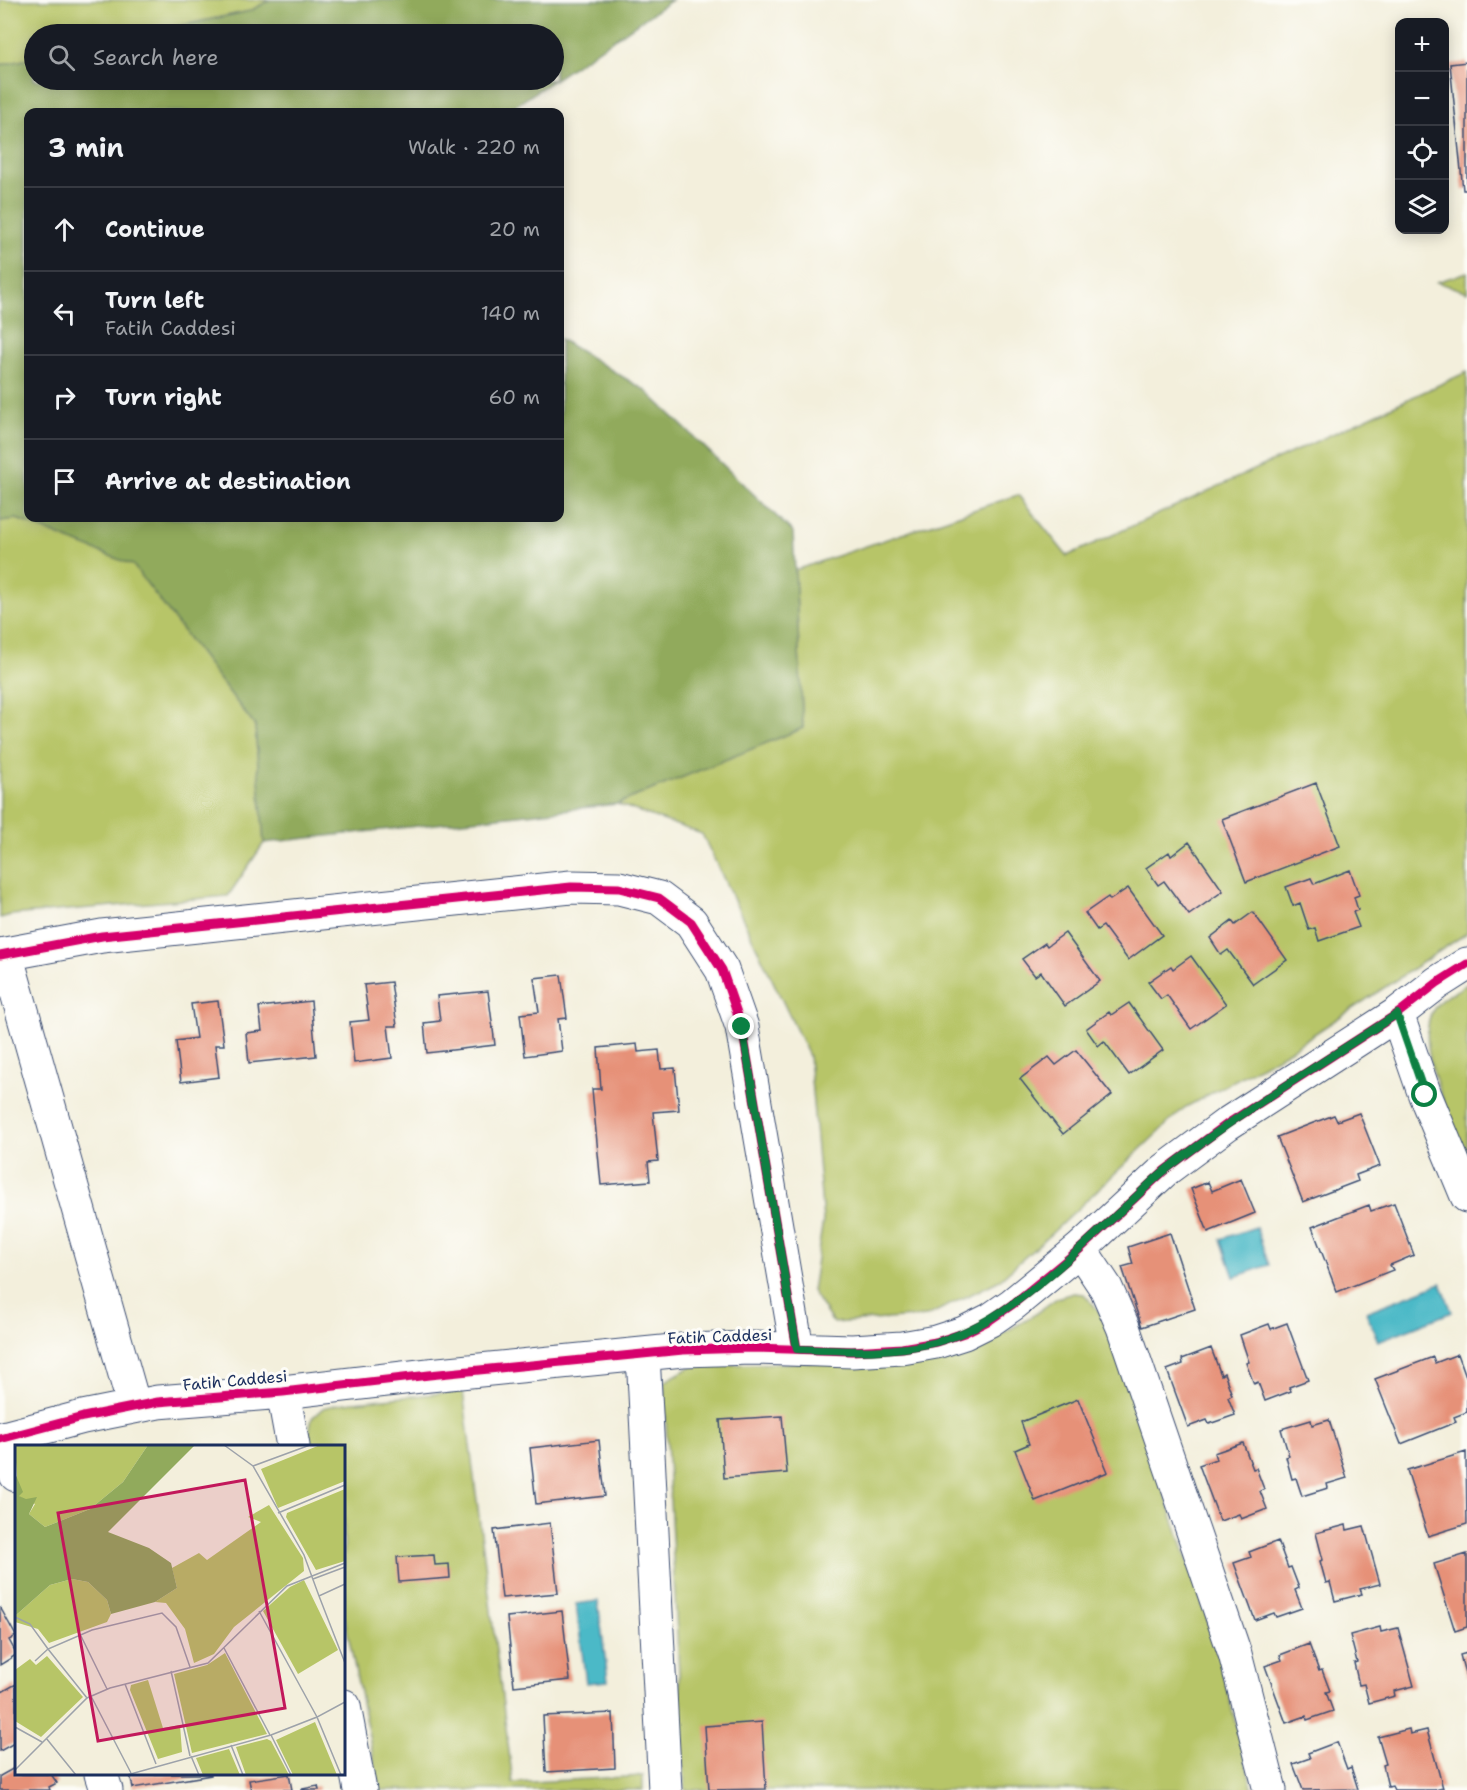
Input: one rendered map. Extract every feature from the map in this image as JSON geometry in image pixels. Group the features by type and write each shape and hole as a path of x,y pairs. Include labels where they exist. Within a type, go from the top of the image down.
{"street":[{"path":"134,1406 3,954 102,936 571,887 619,888 659,898 691,922 722,970 742,1027 797,1349"},
{"name":"Fatih Caddesi","path":"3,1438 83,1417 158,1402 283,1392 643,1354 741,1349 852,1351 902,1348 936,1342 964,1333 1014,1304 1080,1249 1165,1170 1227,1124 1397,1014 1437,983 1467,964"},
{"path":"1397,1014 1425,1095 1467,1196"},
{"path":"1080,1249 1106,1288 1127,1338 1234,1654 1270,1790"},
{"path":"643,1354 665,1790"},
{"path":"283,1392 293,1445"},
{"path":"3,1438 15,1472"},
{"path":"345,1711 360,1790"},
{"path":"102,1775 106,1790"}],"green space":[{"path":"0,0 270,0 250,11 189,24 24,24 24,60 0,65"},
{"path":"270,0 672,0 564,73 564,24 189,24 250,11"},
{"path":"24,60 24,90 538,90 512,108 24,108 24,522 17,519 0,521 0,65"},
{"path":"1467,272 1467,292 1437,282"},
{"path":"564,341 645,390 793,532 803,728 617,804 264,843 255,726 133,565 25,522 564,522"},
{"path":"1467,372 1467,933 1290,1050 1184,1108 998,1281 927,1316 833,1323 812,1291 823,1220 809,1056 702,834 617,804 803,728 795,570 1018,495 1067,556"},
{"path":"17,519 133,565 255,726 264,843 228,896 11,915 0,918 0,521"},
{"path":"1467,984 1467,1155 1435,1078 1429,1056 1427,1035 1430,1017 1439,1002"},
{"path":"1073,1293 1084,1294 1099,1311 1112,1337 1213,1636 1253,1790 685,1790 664,1382 692,1366 932,1358 987,1342 1028,1319 1057,1298"},
{"path":"463,1391 513,1783 643,1776 643,1790 380,1790 345,1620 345,1445 308,1445 307,1442 312,1418 323,1408 344,1403"}],"water":[{"path":"1256,1227 1269,1265 1234,1277 1221,1239"},
{"path":"1441,1283 1452,1312 1378,1341 1366,1312"},
{"path":"598,1601 608,1681 586,1683 576,1604"}],"building":[{"path":"1467,62 1467,190 1463,190 1450,64"},
{"path":"1316,783 1340,846 1246,882 1222,819"},
{"path":"1189,842 1223,891 1189,915 1164,881 1158,885 1146,868 1169,852 1171,856"},
{"path":"1350,870 1359,895 1354,897 1358,910 1353,912 1359,927 1319,941 1315,928 1309,930 1300,903 1293,906 1286,887 1311,878 1314,884"},
{"path":"1128,888 1162,935 1128,960 1103,926 1097,930 1085,913 1108,897 1110,900"},
{"path":"1253,912 1287,960 1253,984 1228,950 1221,955 1210,938 1232,921 1235,925"},
{"path":"1065,933 1100,981 1065,1006 1041,972 1035,976 1022,959 1045,943 1047,946"},
{"path":"1191,956 1226,1004 1191,1029 1167,995 1161,999 1148,982 1171,966 1173,969"},
{"path":"561,975 567,1018 558,1019 562,1051 525,1056 520,1014 539,1012 534,978"},
{"path":"391,982 397,1026 388,1026 392,1058 354,1063 350,1022 369,1020 364,985"},
{"path":"488,991 495,1045 427,1053 424,1023 440,1021 437,996"},
{"path":"218,1001 224,1045 215,1045 219,1077 181,1082 176,1041 196,1038 191,1004"},
{"path":"311,1001 316,1056 249,1063 246,1033 262,1031 259,1007"},
{"path":"1129,1003 1163,1050 1129,1075 1104,1041 1098,1046 1086,1029 1109,1012 1111,1015"},
{"path":"637,1044 638,1052 659,1050 661,1069 675,1068 679,1110 653,1112 658,1161 648,1162 650,1181 601,1185 592,1089 601,1089 598,1048"},
{"path":"1076,1050 1112,1095 1063,1134 1020,1079 1049,1057 1056,1065"},
{"path":"1359,1113 1380,1166 1356,1175 1358,1181 1303,1202 1277,1137 1334,1115 1337,1121"},
{"path":"1241,1179 1255,1213 1208,1232 1191,1189 1208,1182 1212,1191"},
{"path":"1394,1203 1414,1255 1390,1265 1393,1270 1337,1292 1312,1227 1369,1205 1371,1211"},
{"path":"1170,1233 1195,1309 1142,1327 1122,1267 1133,1264 1128,1247"},
{"path":"1287,1323 1308,1380 1289,1387 1291,1391 1265,1401 1258,1382 1254,1384 1246,1363 1249,1362 1240,1335 1269,1324 1271,1329"},
{"path":"1211,1348 1221,1375 1224,1373 1232,1395 1228,1397 1235,1415 1209,1424 1207,1420 1188,1427 1167,1370 1183,1364 1182,1359"},
{"path":"1458,1354 1467,1379 1467,1412 1454,1417 1456,1422 1401,1444 1375,1379 1433,1357 1435,1363"},
{"path":"1078,1399 1108,1472 1035,1501 1015,1450 1029,1444 1021,1422"},
{"path":"782,1416 787,1473 724,1478 720,1420"},
{"path":"1311,1420 1312,1425 1329,1420 1347,1478 1327,1484 1328,1488 1302,1496 1296,1478 1292,1479 1286,1457 1289,1456 1281,1429"},
{"path":"599,1440 605,1496 536,1504 530,1448"},
{"path":"1243,1443 1264,1489 1260,1491 1267,1509 1241,1519 1239,1514 1220,1521 1199,1465 1216,1459 1214,1453"},
{"path":"1466,1452 1467,1524 1428,1536 1407,1470"},
{"path":"550,1523 558,1593 502,1598 494,1530"},
{"path":"1346,1525 1347,1530 1364,1526 1380,1584 1360,1589 1362,1594 1335,1601 1330,1582 1326,1583 1316,1533"},
{"path":"1278,1541 1288,1568 1291,1567 1299,1588 1295,1590 1302,1608 1276,1617 1274,1613 1255,1620 1234,1563 1251,1557 1249,1552"},
{"path":"1467,1554 1467,1627 1455,1631 1434,1564"},
{"path":"434,1555 435,1565 449,1564 450,1578 399,1582 397,1557"},
{"path":"0,1607 15,1634 9,1640 15,1656 0,1665"},
{"path":"562,1611 570,1680 514,1686 507,1617"},
{"path":"1380,1627 1381,1632 1398,1628 1414,1686 1394,1691 1395,1696 1369,1703 1364,1684 1359,1685 1354,1663 1357,1662 1350,1635"},
{"path":"1309,1644 1319,1671 1322,1670 1330,1691 1326,1692 1333,1711 1307,1720 1306,1716 1286,1723 1265,1666 1282,1660 1280,1655"},
{"path":"1467,1653 1467,1677 1466,1677 1460,1655"},
{"path":"15,1685 15,1743 0,1751 0,1693"},
{"path":"613,1713 615,1768 546,1772 543,1716"},
{"path":"762,1722 766,1789 709,1790 705,1726"},
{"path":"1409,1729 1410,1734 1427,1730 1443,1788 1394,1790 1392,1786 1388,1787 1383,1765 1386,1764 1378,1737"},
{"path":"1337,1742 1347,1769 1351,1767 1358,1789 1303,1790 1293,1764 1310,1758 1308,1753"},
{"path":"15,1768 15,1775 52,1775 57,1783 49,1787 50,1790 0,1790 0,1776"},
{"path":"130,1775 211,1775 133,1788"},
{"path":"289,1775 292,1790 251,1790 249,1780"},
{"path":"318,1786 319,1790 302,1790 302,1789"}],"cycle path":[{"path":"0,955 102,936 571,887 619,888 659,898 691,922 722,970 742,1027 797,1349"},
{"path":"0,1439 83,1417 158,1402 283,1392 683,1350 752,1348 852,1351 902,1348 936,1342 964,1333 990,1320 1013,1304 1080,1249 1165,1170 1227,1124 1397,1014 1437,983 1467,964"}],"route":[{"path":"742,1027 797,1349 852,1351 902,1348 936,1342 964,1333 990,1320 1014,1304 1080,1249 1165,1170 1227,1124 1397,1014 1425,1095"}]}
